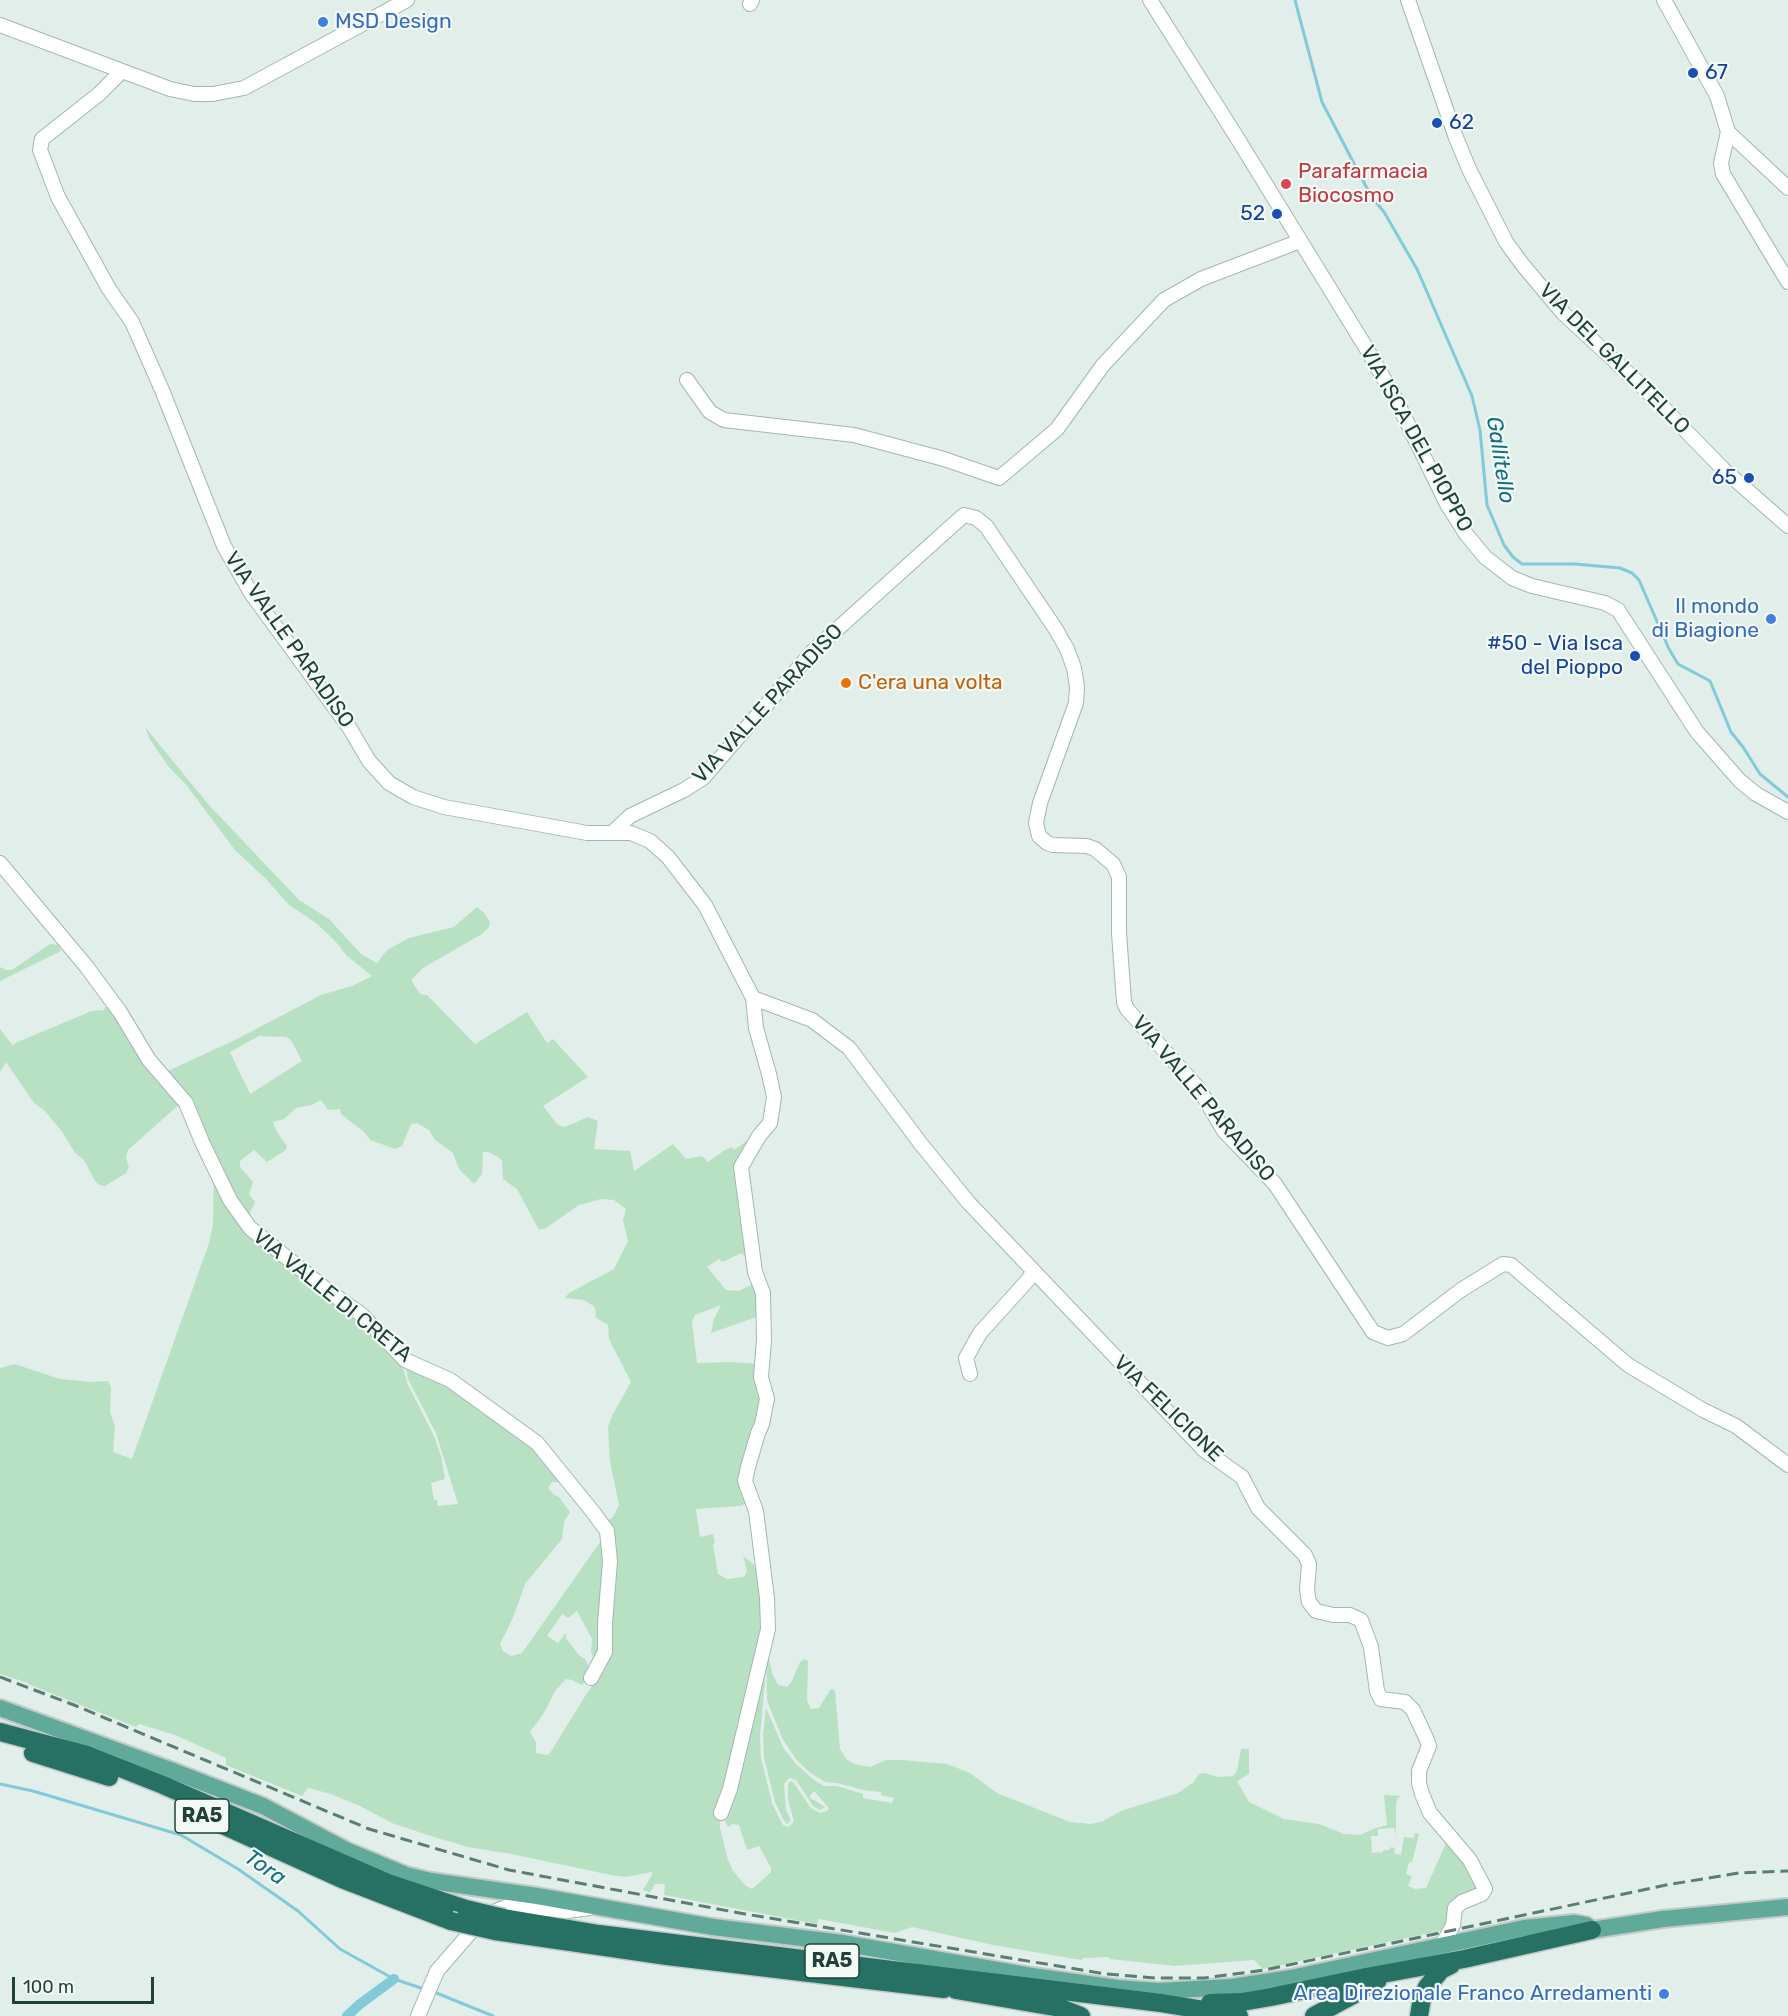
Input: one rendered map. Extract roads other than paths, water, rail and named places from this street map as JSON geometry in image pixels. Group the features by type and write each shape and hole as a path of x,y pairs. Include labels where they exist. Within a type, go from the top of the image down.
{"highway":[{"name":"RA5","path":"0,1732 87,1755 163,1785 388,1883 466,1909 499,1925 667,1956 956,1990 1239,2016"},
{"name":"RA5","path":"0,1744 92,1770 161,1797 342,1879 451,1921 599,1934 1165,2009"},
{"path":"1165,2009 1242,2002 1416,1969 1592,1930"},
{"path":"1419,2016 1422,1998 1434,1978 1441,1970 1464,1959"},
{"path":"1314,2016 1365,1987 1416,1969"},
{"path":"956,1990 1061,2008 1081,2016"}],"main road":[{"path":"0,1708 263,1806 348,1851 406,1875 430,1881 598,1906 713,1927 842,1943 1032,1976 1117,1988 1158,1991 1232,1987 1291,1978 1445,1940 1547,1925 1582,1924 1589,1926 1592,1930 1663,1918 1788,1907"}],"street":[{"path":"0,25 170,89 194,94 229,92 244,88 407,0"},
{"name":"VIA ISCA DEL PIOPPO","path":"1150,0 1236,136 1394,396 1447,504 1466,534 1485,557 1512,578 1532,586 1605,603 1618,610 1697,732 1740,781 1756,794 1788,812"},
{"name":"VIA DEL GALLITELLO","path":"1408,0 1452,126 1480,194 1522,264 1563,313 1641,385 1723,468 1788,526"},
{"path":"1664,0 1717,96 1728,132 1721,163 1723,174 1784,271 1788,282"},
{"name":"VIA VALLE PARADISO","path":"122,71 99,94 42,139 40,150 58,197 109,289 132,322 162,390 224,546 251,593 350,728 369,761 389,783 413,797 444,807 587,833 612,833 630,816 684,790 703,778 813,651 955,523 964,516 976,518 986,526 1055,628 1067,649 1074,668 1077,687 1076,703 1040,803 1036,824 1039,836 1047,843 1087,846 1095,849 1113,864 1119,877 1119,933 1124,1002 1127,1009 1200,1089 1224,1131 1275,1184 1373,1332 1388,1338 1403,1334 1461,1290 1503,1264 1510,1265 1628,1365 1702,1410 1736,1426 1788,1465"},
{"path":"1728,132 1788,188"},
{"path":"687,380 710,412 724,420 854,435 944,459 999,478 1057,429 1103,365 1164,300 1201,279 1300,241"},
{"path":"612,833 631,833 650,841 668,857 705,905 753,998 756,1028 774,1098 770,1123 759,1136 741,1167 755,1272 763,1293 762,1377 767,1400 746,1481 756,1511 767,1598 768,1629 730,1789 722,1813"},
{"name":"VIA VALLE DI CRETA","path":"0,863 86,966 120,1012 149,1060 186,1104 230,1200 249,1228 362,1315 405,1360 450,1380 537,1443 594,1512 607,1531 610,1561 605,1652 591,1678"},
{"name":"VIA FELICIONE","path":"753,998 812,1020 849,1048 968,1202 1204,1450 1242,1476 1258,1508 1305,1555 1309,1564 1306,1590 1309,1602 1316,1611 1333,1615 1350,1615 1361,1620 1371,1647 1377,1691 1381,1699 1406,1702 1413,1710 1427,1740 1429,1746 1419,1771 1419,1783 1430,1813 1470,1860 1485,1889 1482,1894 1462,1902 1455,1908 1453,1925 1445,1940"},
{"path":"970,1374 966,1358 980,1333 1033,1272"},
{"path":"418,2016 437,1971 469,1934 496,1911 511,1905 567,1911 585,1910 598,1906"}],"waterway":[{"name":"Gallitello","path":"1295,0 1322,102 1371,196 1384,212 1417,269 1472,396 1480,430 1487,505 1504,545 1522,564 1575,564 1620,568 1632,573 1639,580 1669,649 1678,664 1710,681 1731,732 1760,774 1788,797"},
{"name":"Tora","path":"0,1784 33,1791 181,1835 238,1869 298,1911 340,1949 394,1979 424,1989"},
{"path":"347,2016 394,1979"},
{"name":"Tora","path":"434,1992 493,2016"}],"railway":[{"path":"0,1677 74,1705 369,1829 509,1870 745,1914 1106,1974 1155,1978 1204,1978 1265,1970 1666,1885 1739,1873 1788,1871"}],"place":[{"name":"MSD Design","path":"323,22"},
{"name":"67","path":"1693,73"},
{"name":"62","path":"1437,123"},
{"name":"Parafarmacia Biocosmo","path":"1286,184"},
{"name":"52","path":"1277,214"},
{"name":"65","path":"1749,478"},
{"name":"Il mondo di Biagione","path":"1771,619"},
{"name":"#50 - Via Isca del Pioppo","path":"1635,656"},
{"name":"C'era una volta","path":"846,683"},
{"name":"Area Direzionale Franco Arredamenti","path":"1664,1994"}]}
